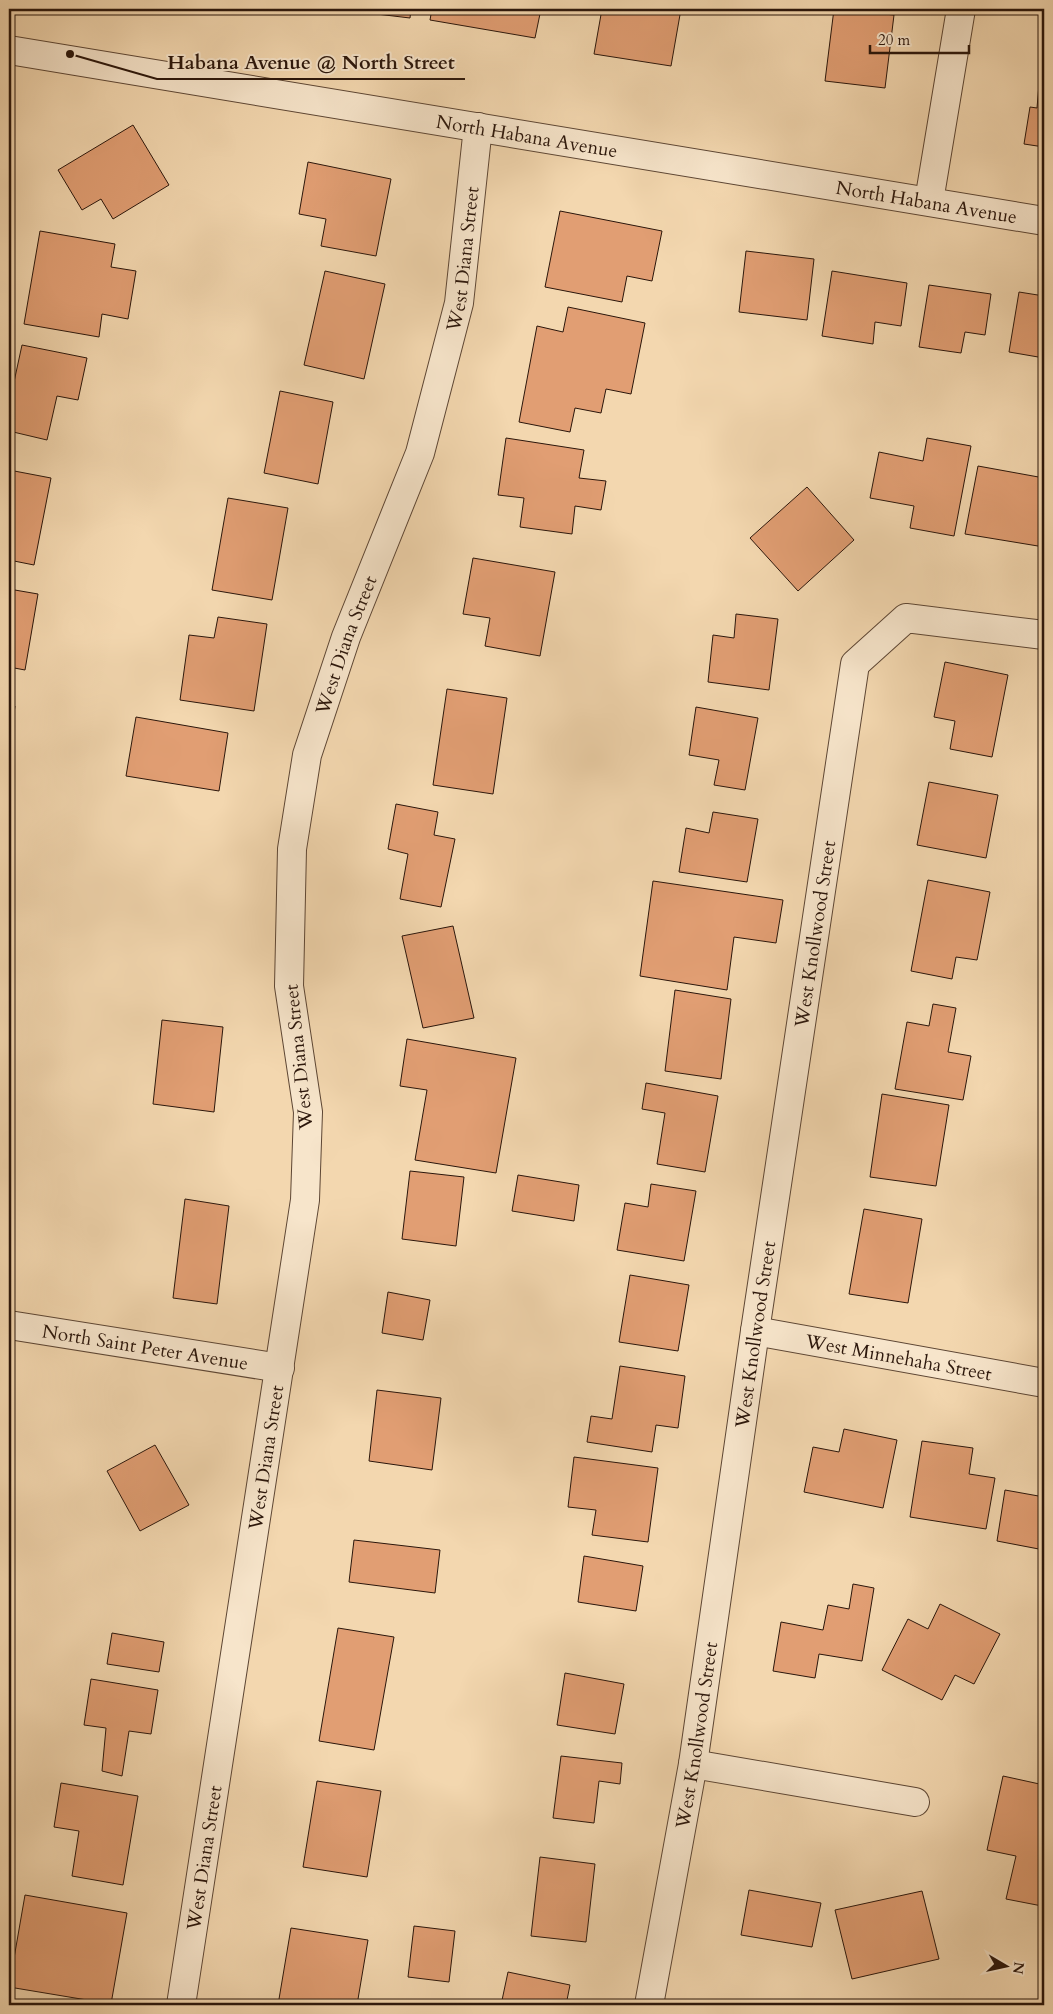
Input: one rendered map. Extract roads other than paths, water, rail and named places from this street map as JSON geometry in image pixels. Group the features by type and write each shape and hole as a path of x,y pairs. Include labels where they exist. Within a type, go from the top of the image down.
{"street":[{"path":"929,201 961,9"},
{"name":"North Habana Avenue","path":"9,50 1044,221"},
{"name":"West Diana Street","path":"181,2005 305,1200 308,1112 290,986 292,849 302,783 307,755 346,637 420,453 459,303 478,127"},
{"name":"West Knollwood Street","path":"648,2005 693,1764 755,1331 856,664 906,618 1044,635"},
{"name":"North Saint Peter Avenue","path":"9,1325 280,1368"},
{"name":"West Minnehaha Street","path":"755,1331 1044,1383"},
{"path":"693,1764 915,1802"}],"place":[{"name":"Habana Avenue @ North Street","path":"70,54"}]}
